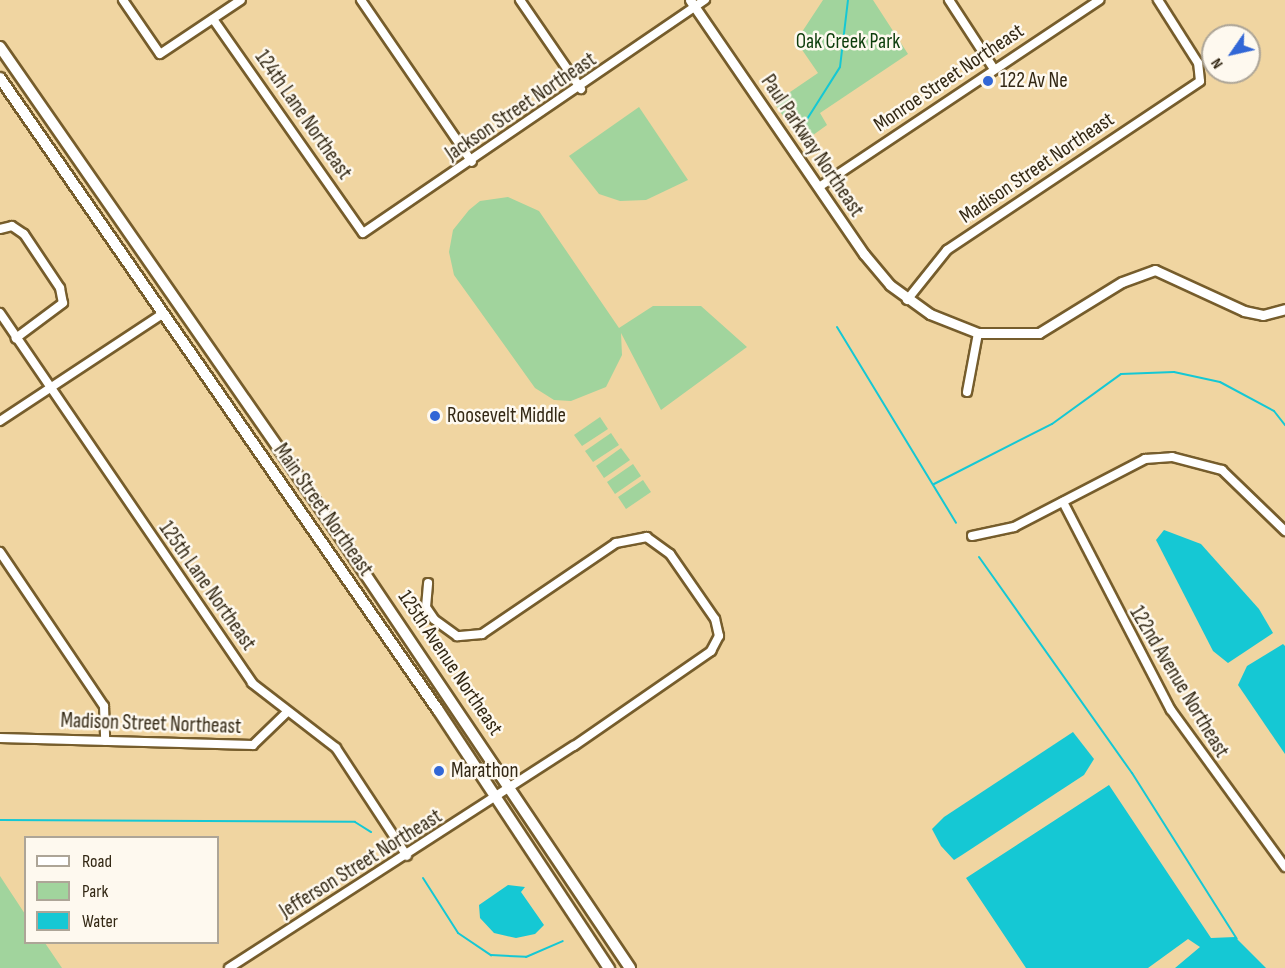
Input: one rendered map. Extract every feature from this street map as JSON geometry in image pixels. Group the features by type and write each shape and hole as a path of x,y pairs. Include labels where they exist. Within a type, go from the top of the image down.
{"main road":[{"name":"125th Avenue Northeast","path":"0,47 510,788"},
{"name":"Main Street Northeast","path":"0,78 496,797 609,968"},
{"path":"510,788 630,968"}],"street":[{"path":"123,0 160,54 241,0"},
{"path":"361,0 472,162"},
{"path":"520,0 581,89"},
{"path":"693,3 705,0"},
{"path":"949,0 994,69"},
{"name":"Monroe Street Northeast","path":"819,187 1099,0"},
{"name":"Madison Street Northeast","path":"907,300 947,250 1200,81 1197,63 1158,0"},
{"name":"Jackson Street Northeast","path":"363,233 581,89 693,3"},
{"name":"Paul Parkway Northeast","path":"693,3 870,262 907,300"},
{"name":"124th Lane Northeast","path":"213,19 363,233"},
{"path":"0,229 12,226 60,288 63,303 16,338"},
{"path":"907,300 978,333 1039,333 1122,282 1155,270 1244,311 1263,315 1285,309"},
{"name":"125th Lane Northeast","path":"0,313 252,683 336,748 407,856"},
{"path":"0,422 52,390 164,313"},
{"path":"967,392 978,333"},
{"path":"972,536 1014,527 1125,467 1172,456 1222,470 1285,531"},
{"name":"122nd Avenue Northeast","path":"1064,502 1171,710 1285,867"},
{"name":"Jefferson Street Northeast","path":"229,968 510,788 711,651 719,636 715,619 670,554 647,537 616,543 482,634 457,636 434,619 426,607 428,583"},
{"path":"0,552 104,706 105,741"},
{"name":"Madison Street Northeast","path":"0,738 253,745 287,712"}],"green space":[{"name":"Oak Creek Park","path":"823,0 873,0 908,54 820,113 827,125 802,143 774,103 818,73 796,41"},
{"path":"639,107 688,180 646,200 620,201 599,194 569,156"},
{"path":"508,197 539,211 619,328 653,306 701,306 747,347 661,410 621,333 622,355 606,387 571,401 554,400 535,388 454,275 449,252 453,230 469,210 480,201"},
{"path":"600,417 608,429 582,446 574,435"},
{"path":"611,433 619,445 593,462 585,451"},
{"path":"621,448 630,460 604,478 596,466"},
{"path":"633,464 641,476 615,494 607,482"},
{"path":"643,480 651,492 626,509 618,497"},
{"path":"0,876 24,912 24,944 46,944 62,968 0,968"}],"water":[{"path":"1164,530 1201,544 1259,609 1273,633 1228,663 1213,651 1156,540"},
{"path":"1283,644 1285,646 1285,754 1238,685 1247,666"},
{"path":"1073,732 1094,759 1084,775 954,860 941,846 932,829 944,817"},
{"path":"1109,785 1211,938 1235,937 1266,968 1175,968 1200,947 1188,939 1148,968 1026,968 966,878"},
{"path":"508,885 525,887 521,892 544,925 535,934 516,938 494,933 480,918 479,905"}],"waterway":[{"path":"804,124 840,67 848,0"},
{"path":"837,327 956,523"},
{"path":"934,484 1052,424 1121,374 1174,372 1220,382 1274,411 1285,425"},
{"path":"979,557 1132,773 1237,939"},
{"path":"0,820 355,822 371,832"},
{"path":"423,878 458,933 491,955 526,957 563,941"}],"place":[{"name":"122 Av Ne","path":"988,81"},
{"name":"Roosevelt Middle","path":"435,416"},
{"name":"Marathon","path":"439,771"}]}
